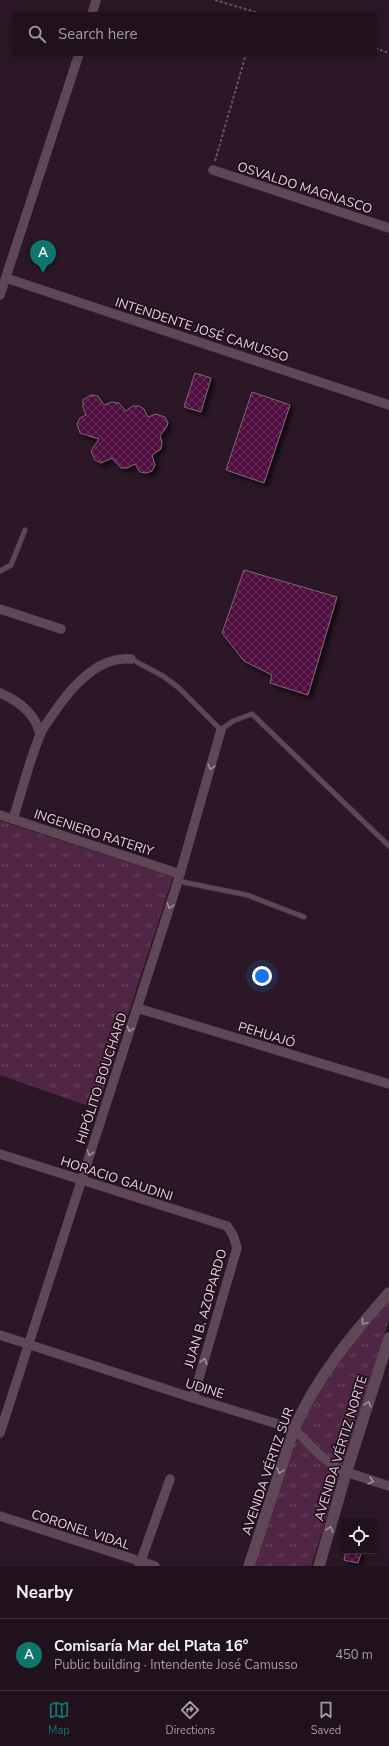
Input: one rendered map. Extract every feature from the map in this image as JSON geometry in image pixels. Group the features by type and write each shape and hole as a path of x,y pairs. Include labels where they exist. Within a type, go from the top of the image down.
{"street":[{"path":"93,12 96,0"},
{"path":"0,295 78,56"},
{"name":"OSVALDO MAGNASCO","path":"213,170 389,228"},
{"name":"INTENDENTE JOSÉ CAMUSSO","path":"6,278 389,405"},
{"path":"0,609 61,628"},
{"path":"13,819 40,734 64,696 78,682 108,663 123,658 131,659"},
{"path":"0,693 20,704 30,714 37,722 40,734"},
{"name":"HIPÓLITO BOUCHARD","path":"0,1433 179,877 221,730"},
{"name":"INGENIERO RATERIY","path":"0,815 179,877"},
{"name":"PEHUAJÓ","path":"137,1008 389,1084"},
{"name":"HORACIO GAUDINI","path":"0,1154 227,1226"},
{"name":"JUAN B. AZOPARDO","path":"193,1398 237,1248 233,1235 227,1226"},
{"name":"AVENIDA VÉRTIZ SUR","path":"249,1566 294,1429 305,1405 319,1382 363,1323 389,1293"},
{"name":"UDINE","path":"0,1335 193,1398 294,1429 321,1456 340,1470 389,1486"},
{"name":"AVENIDA VÉRTIZ NORTE","path":"319,1566 346,1473 389,1338"},
{"path":"140,1564 170,1479"},
{"name":"CORONEL VIDAL","path":"0,1516 140,1564 155,1566"}],"lane":[{"path":"0,571 11,565 25,530"},
{"path":"131,659 163,676 179,688 221,730 233,720 252,714 389,846"},
{"path":"179,877 247,895 304,917"}],"path":[{"path":"216,0 252,12"},
{"path":"377,49 389,53"},
{"path":"213,170 245,56"}],"green space":[{"path":"0,821 173,877 97,1109 0,1075"},
{"path":"389,1301 389,1320 344,1463 341,1465 313,1444 300,1429 319,1394 340,1362"},
{"path":"300,1440 340,1476 311,1566 255,1566 295,1442"}],"building":[{"path":"195,373 211,378 201,412 184,407"},
{"path":"252,392 290,405 264,483 226,470"},
{"path":"91,395 98,396 104,405 112,402 119,403 126,411 133,406 139,406 144,409 148,417 156,414 165,417 168,423 160,436 162,442 161,449 152,455 155,465 152,471 146,473 140,472 135,464 127,468 121,468 112,458 101,463 95,460 91,451 99,439 80,433 77,424 80,418 86,415 83,407 83,400"},
{"path":"244,570 337,597 308,695 270,683 272,675 244,661 222,633"},
{"path":"345,1554 361,1554 358,1563 344,1560"}],"place":[{"name":"Comisaría Mar del Plata 16°","path":"43,273"}]}
